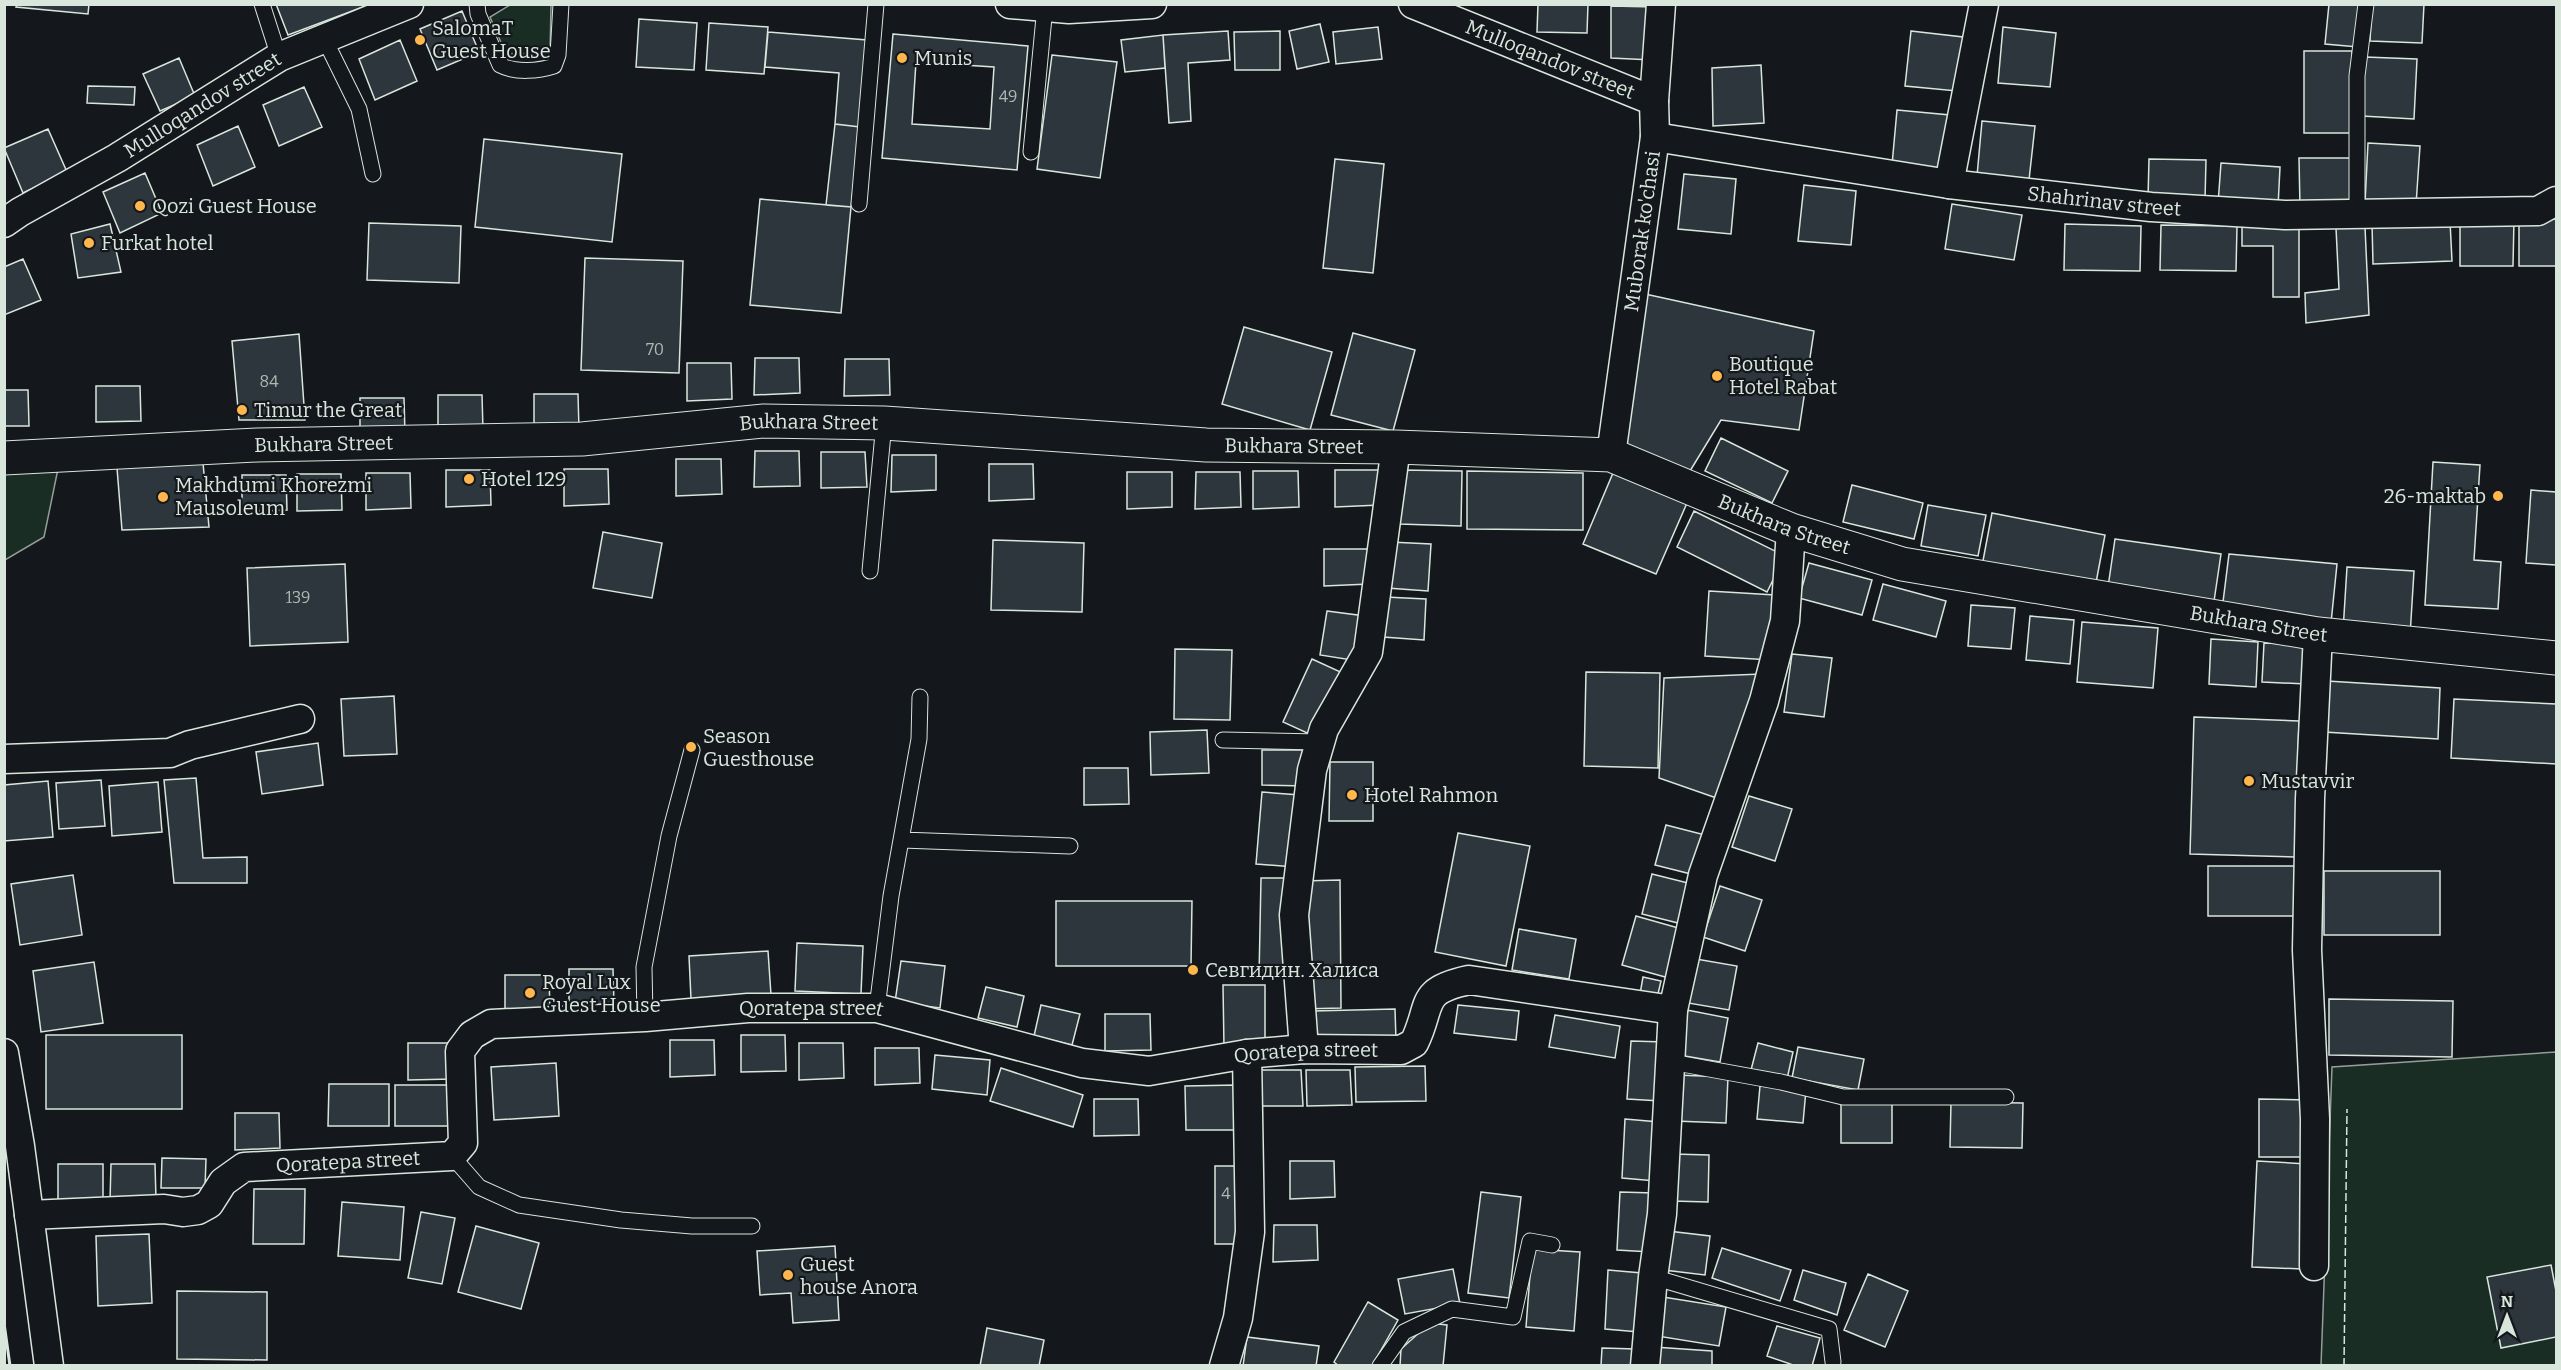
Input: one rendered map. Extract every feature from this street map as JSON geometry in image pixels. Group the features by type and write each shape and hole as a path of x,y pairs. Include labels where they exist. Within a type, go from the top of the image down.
{"street":[{"path":"1010,4 1069,9 1152,4"},
{"name":"Mulloqandov street","path":"1413,4 1654,101"},
{"name":"Muborak ko'chasi","path":"1611,455 1655,137 1654,101 1661,4"},
{"path":"1949,184 1984,4"},
{"name":"Mulloqandov street","path":"4,223 117,158 279,57 406,5"},
{"name":"Shahrinav street","path":"1655,137 1949,184 2151,207 2285,215 2357,214 2538,211 2556,201"},
{"name":"Bukhara Street","path":"4,458 257,445 582,439 764,421 884,423 1206,445 1396,447 1611,455 1791,530 1902,564 2318,634 2556,658"},
{"path":"1304,1049 1294,915 1312,770 1324,729 1368,652 1396,447"},
{"path":"1645,1365 1653,1277 1662,1214 1673,1010 1703,875 1764,701 1785,621 1791,530"},
{"path":"2314,1266 2315,1119 2307,950 2310,799 2318,634"},
{"path":"4,759 170,753 190,745 300,719"},
{"name":"Qoratepa street","path":"29,1215 164,1209 183,1212 198,1210 209,1204 223,1182 244,1167 452,1156 464,1143 460,1051 472,1035 490,1024 645,1017 748,1008 877,1008 1082,1063 1149,1071 1247,1054 1304,1049 1401,1050 1414,1043 1430,997 1447,984 1469,980 1673,1010"},
{"path":"4,1053 49,1365"},
{"path":"1224,1365 1238,1318 1251,1232 1247,1054"}],"lane":[{"path":"262,4 279,57"},
{"path":"477,4 478,14 500,65 508,69 543,69 554,66 558,55 561,4"},
{"path":"859,204 876,4"},
{"path":"2357,214 2357,76 2366,4"},
{"path":"1031,152 1045,7"},
{"path":"325,40 359,109 373,174"},
{"path":"870,571 884,423"},
{"path":"877,1008 891,896 919,739 920,697"},
{"path":"1223,740 1320,742"},
{"path":"645,1017 644,967 669,836 692,750"},
{"path":"902,840 1071,846"},
{"path":"1671,1062 1781,1082 1843,1097 2006,1097"},
{"path":"452,1156 480,1187 519,1205 621,1220 692,1226 752,1226"},
{"path":"1380,1365 1404,1332 1452,1309 1513,1317 1530,1241 1552,1245"},
{"path":"1653,1277 1829,1329 1833,1362"}],"green space":[{"path":"510,5 551,5 550,54 506,54 490,17"},
{"path":"59,464 44,537 5,560 4,469"},
{"path":"2556,1052 2556,1365 2321,1366 2332,1067"}],"building":[{"path":"17,4 89,4 88,14 16,7"},
{"path":"276,4 371,4 288,35"},
{"path":"1538,4 1588,4 1587,33 1537,32"},
{"path":"2329,4 2362,4 2358,47 2325,44"},
{"path":"2372,4 2424,4 2422,43 2370,41"},
{"path":"1611,6 1654,7 1652,60 1611,58"},
{"path":"462,11 479,52 437,70 420,29"},
{"path":"639,19 697,23 694,70 636,67"},
{"path":"709,23 768,27 764,74 706,70"},
{"path":"1320,24 1329,62 1297,69 1289,31"},
{"path":"1378,27 1382,59 1336,64 1333,32"},
{"path":"2003,27 2056,33 2050,87 1998,83"},
{"path":"1228,31 1230,60 1188,63 1191,121 1169,123 1163,35"},
{"path":"1280,31 1280,70 1235,70 1234,32"},
{"path":"1911,31 1963,37 1957,91 1905,86"},
{"path":"768,32 867,40 860,127 835,124 839,73 765,67"},
{"path":"893,34 1028,46 1017,170 882,158","holes":["916,62 994,67 990,129 912,124"]},
{"path":"1163,35 1165,68 1125,72 1121,40"},
{"path":"400,40 417,81 375,100 359,59"},
{"path":"2304,51 2352,51 2352,133 2304,133"},
{"path":"1052,55 1117,62 1100,178 1037,169"},
{"path":"2365,57 2417,59 2414,119 2362,116"},
{"path":"179,58 195,96 160,111 143,74"},
{"path":"1761,65 1764,123 1713,126 1712,68"},
{"path":"88,86 135,87 134,105 87,103"},
{"path":"304,87 322,127 279,146 263,105"},
{"path":"1897,110 1950,115 1944,169 1892,165"},
{"path":"1982,121 2035,126 2029,180 1977,176"},
{"path":"835,124 860,127 851,207 826,205"},
{"path":"238,126 255,167 213,186 197,145"},
{"path":"48,129 67,172 23,193 4,148"},
{"path":"484,139 622,154 612,242 475,227"},
{"path":"2368,143 2420,146 2416,205 2365,203"},
{"path":"2299,158 2354,158 2354,207 2300,207"},
{"path":"1335,159 1384,164 1373,273 1323,268"},
{"path":"2149,159 2206,160 2205,200 2148,199"},
{"path":"2221,163 2280,167 2278,207 2218,204"},
{"path":"145,173 162,213 120,233 103,192"},
{"path":"1684,174 1736,179 1731,234 1678,229"},
{"path":"1804,185 1856,191 1851,245 1798,241"},
{"path":"760,199 851,207 841,313 750,305"},
{"path":"1952,204 2022,215 2014,260 1945,249"},
{"path":"2460,219 2514,219 2513,266 2460,266"},
{"path":"2519,219 2556,219 2556,266 2519,266"},
{"path":"2450,221 2452,261 2373,264 2372,224"},
{"path":"369,223 461,226 459,283 367,280"},
{"path":"2242,223 2299,223 2299,297 2273,297 2273,246 2242,246"},
{"name":"Furkat hotel","path":"110,224 121,272 78,278 71,234"},
{"path":"2065,224 2141,226 2140,271 2064,270"},
{"path":"2161,225 2237,226 2236,271 2160,270"},
{"path":"2365,227 2369,315 2306,323 2305,293 2339,289 2336,228"},
{"path":"585,258 683,261 679,373 581,370"},
{"path":"23,259 41,300 4,315 4,267"},
{"name":"Boutique Hotel Rabat","path":"1636,292 1814,331 1799,430 1721,420 1690,471 1620,443"},
{"path":"1244,327 1332,352 1310,430 1222,404"},
{"path":"1353,333 1415,350 1393,431 1331,415"},
{"path":"299,334 305,420 239,420 232,341"},
{"path":"755,358 799,358 800,393 754,395"},
{"path":"845,359 889,359 890,395 844,396"},
{"path":"687,363 731,363 732,399 687,401"},
{"path":"96,386 140,386 141,421 96,422"},
{"path":"4,390 28,390 29,426 4,426"},
{"path":"534,394 578,394 579,430 534,431"},
{"path":"438,395 482,395 483,430 438,432"},
{"path":"360,398 404,398 405,434 360,436"},
{"path":"1721,438 1788,471 1772,503 1705,471"},
{"path":"755,451 799,451 800,486 754,487"},
{"path":"821,452 865,452 867,487 821,488"},
{"path":"892,455 936,455 936,490 891,492"},
{"path":"676,459 721,459 722,494 676,496"},
{"path":"2433,462 2480,465 2474,560 2501,562 2498,609 2425,605"},
{"name":"Makhdumi Khorezmi Mausoleum","path":"203,463 209,527 122,530 117,468"},
{"path":"989,464 1033,464 1034,499 989,501"},
{"path":"564,469 608,469 609,504 564,506"},
{"path":"446,470 490,470 491,505 446,507"},
{"path":"1335,470 1379,470 1380,505 1335,507"},
{"path":"1401,470 1462,471 1461,526 1399,524"},
{"path":"1253,471 1298,471 1299,507 1253,509"},
{"path":"1467,471 1583,473 1583,530 1467,529"},
{"path":"1127,472 1172,472 1172,507 1127,509"},
{"path":"1196,472 1240,472 1241,507 1195,509"},
{"path":"366,473 410,473 411,508 366,510"},
{"path":"1613,473 1687,503 1656,574 1583,544"},
{"path":"297,474 341,474 342,510 297,511"},
{"path":"242,475 286,475 287,510 242,512"},
{"path":"1852,485 1923,503 1914,539 1843,522"},
{"path":"2531,490 2556,492 2556,565 2526,563"},
{"path":"1928,505 1986,515 1978,556 1921,546"},
{"path":"1694,511 1785,556 1767,592 1677,547"},
{"path":"1992,513 2105,535 2095,588 1982,566"},
{"path":"603,532 662,543 652,598 593,588"},
{"path":"2115,539 2221,554 2213,608 2107,594"},
{"path":"993,540 1084,543 1082,612 991,610"},
{"path":"1390,542 1431,544 1428,591 1387,588"},
{"path":"1324,549 1368,549 1369,584 1324,586"},
{"path":"2229,554 2337,564 2331,623 2222,610"},
{"path":"1809,563 1872,580 1862,615 1799,598"},
{"path":"345,564 348,642 250,646 247,568"},
{"path":"2347,567 2414,571 2410,636 2343,631"},
{"path":"1883,584 1946,601 1936,637 1873,620"},
{"path":"1709,591 1775,595 1771,660 1705,656"},
{"path":"1385,597 1426,599 1424,640 1383,637"},
{"path":"1971,605 2015,608 2011,649 1968,646"},
{"path":"1327,611 1365,616 1358,661 1320,655"},
{"path":"2030,616 2074,620 2070,664 2026,660"},
{"path":"2082,622 2158,628 2153,688 2077,682"},
{"path":"2211,639 2258,642 2256,687 2209,684"},
{"path":"2264,643 2308,645 2306,684 2262,682"},
{"path":"1175,649 1232,650 1230,720 1174,719"},
{"path":"1792,654 1832,658 1824,717 1784,712"},
{"path":"1312,659 1345,674 1316,737 1283,722"},
{"path":"1586,672 1660,673 1658,768 1584,766"},
{"path":"1761,674 1725,801 1659,778 1664,678"},
{"path":"2327,681 2440,688 2438,739 2324,732"},
{"path":"394,696 397,754 344,756 341,699"},
{"path":"2454,699 2556,704 2556,764 2451,758"},
{"path":"2194,717 2299,721 2295,857 2190,854"},
{"path":"1207,730 1209,773 1151,775 1150,732"},
{"path":"318,743 323,785 262,794 256,752"},
{"path":"1262,750 1307,750 1307,786 1262,785"},
{"path":"1330,762 1373,762 1373,821 1329,821"},
{"path":"1084,768 1128,768 1129,804 1084,805"},
{"path":"196,778 203,858 247,857 247,883 174,883 164,780"},
{"path":"101,780 105,826 59,829 56,783"},
{"path":"48,781 53,837 4,841 4,785"},
{"path":"158,782 162,832 112,836 109,786"},
{"path":"1262,792 1300,795 1294,867 1256,864"},
{"path":"1749,796 1792,809 1775,861 1732,847"},
{"path":"1666,825 1709,836 1699,876 1655,865"},
{"path":"1458,833 1530,846 1506,966 1435,952"},
{"path":"2208,866 2301,866 2301,916 2208,916"},
{"path":"2324,871 2440,871 2440,935 2324,935"},
{"path":"1652,874 1696,885 1686,925 1642,914"},
{"path":"73,875 82,935 20,945 11,884"},
{"path":"1261,878 1289,878 1287,978 1259,977"},
{"path":"1340,880 1341,1008 1302,1009 1301,881"},
{"path":"1720,886 1762,900 1745,951 1703,937"},
{"path":"1056,901 1192,901 1191,966 1056,966"},
{"path":"1636,916 1689,931 1676,980 1622,965"},
{"path":"1519,929 1576,939 1569,979 1512,970"},
{"path":"797,943 863,946 861,994 795,991"},
{"path":"768,951 771,995 691,999 689,956"},
{"path":"1696,959 1737,966 1729,1010 1688,1003"},
{"path":"901,961 945,966 940,1008 895,1002"},
{"path":"94,962 103,1023 41,1032 33,971"},
{"path":"569,969 613,969 614,1004 569,1006"},
{"path":"505,975 549,975 550,1011 505,1013"},
{"path":"1643,977 1661,981 1657,998 1640,994"},
{"path":"1223,985 1265,985 1265,1047 1224,1048"},
{"path":"986,987 1024,996 1017,1027 978,1018"},
{"path":"2329,999 2453,1001 2452,1057 2329,1055"},
{"path":"1041,1005 1080,1014 1072,1045 1034,1036"},
{"path":"1458,1005 1519,1011 1516,1040 1454,1033"},
{"path":"1395,1009 1396,1040 1314,1041 1313,1011"},
{"path":"1687,1010 1728,1018 1720,1062 1679,1055"},
{"path":"1105,1014 1150,1014 1151,1050 1105,1051"},
{"path":"1555,1015 1620,1026 1615,1058 1549,1047"},
{"path":"46,1035 182,1035 182,1109 46,1109"},
{"path":"741,1035 785,1035 786,1071 741,1072"},
{"path":"670,1040 714,1040 715,1075 670,1077"},
{"path":"1631,1041 1665,1042 1661,1101 1627,1099"},
{"path":"408,1043 452,1043 453,1079 408,1080"},
{"path":"799,1043 843,1043 844,1078 799,1080"},
{"path":"1758,1043 1793,1052 1787,1079 1751,1070"},
{"path":"1798,1047 1864,1059 1858,1090 1792,1078"},
{"path":"875,1048 919,1048 920,1083 875,1085"},
{"path":"935,1055 990,1060 987,1095 932,1089"},
{"path":"556,1063 559,1116 494,1120 491,1067"},
{"path":"1425,1066 1426,1101 1356,1102 1355,1067"},
{"path":"1001,1068 1083,1095 1073,1127 990,1101"},
{"path":"1257,1070 1301,1070 1303,1106 1258,1106"},
{"path":"1306,1070 1350,1070 1352,1105 1307,1106"},
{"path":"1676,1075 1728,1077 1726,1123 1675,1121"},
{"path":"329,1084 389,1084 389,1126 328,1126"},
{"path":"395,1085 455,1085 455,1126 395,1126"},
{"path":"1237,1085 1238,1130 1186,1130 1185,1086"},
{"path":"1760,1086 1806,1090 1803,1123 1757,1119"},
{"path":"1094,1099 1138,1099 1139,1135 1094,1136"},
{"path":"2259,1099 2309,1100 2308,1157 2259,1157"},
{"path":"1951,1102 2023,1103 2022,1148 1950,1147"},
{"path":"1841,1104 1892,1104 1892,1143 1841,1143"},
{"path":"235,1113 279,1113 280,1148 235,1150"},
{"path":"1625,1119 1659,1122 1656,1181 1622,1178"},
{"path":"1673,1154 1709,1155 1708,1202 1672,1201"},
{"path":"162,1158 206,1159 205,1188 161,1188"},
{"path":"1290,1161 1334,1161 1335,1197 1290,1199"},
{"path":"2257,1161 2307,1164 2302,1269 2252,1267"},
{"path":"58,1164 103,1164 103,1199 58,1201"},
{"path":"111,1164 155,1164 156,1199 110,1201"},
{"path":"1215,1166 1239,1166 1239,1244 1215,1244"},
{"path":"254,1189 305,1189 304,1244 253,1244"},
{"path":"1481,1192 1521,1197 1509,1298 1468,1293"},
{"path":"1620,1192 1654,1193 1651,1252 1617,1250"},
{"path":"342,1202 404,1207 400,1260 338,1256"},
{"path":"421,1212 455,1218 442,1284 408,1278"},
{"path":"1274,1225 1317,1225 1318,1260 1273,1262"},
{"path":"476,1226 539,1243 521,1309 458,1292"},
{"path":"1668,1231 1710,1236 1705,1275 1664,1270"},
{"path":"149,1234 152,1303 98,1306 96,1236"},
{"path":"835,1246 839,1320 793,1323 791,1293 760,1295 757,1251"},
{"path":"1722,1248 1791,1270 1780,1301 1712,1278"},
{"path":"1532,1249 1580,1252 1574,1331 1526,1327"},
{"path":"2551,1265 2556,1291 2556,1337 2501,1348 2487,1277"},
{"path":"1453,1269 1460,1304 1405,1314 1398,1279"},
{"path":"1608,1270 1642,1273 1639,1332 1605,1329"},
{"path":"1803,1270 1846,1283 1837,1315 1794,1300"},
{"path":"1868,1274 1908,1291 1885,1347 1844,1330"},
{"path":"177,1291 267,1292 267,1360 177,1359"},
{"path":"1663,1297 1726,1307 1719,1346 1657,1336"},
{"path":"1368,1302 1398,1320 1372,1366 1339,1366 1334,1362"},
{"path":"1430,1323 1447,1325 1443,1366 1400,1366 1401,1349"},
{"path":"1777,1326 1820,1338 1812,1366 1796,1366 1767,1356"},
{"path":"987,1328 1044,1340 1039,1366 980,1366"},
{"path":"1247,1337 1319,1346 1316,1366 1243,1366"},
{"path":"1654,1347 1712,1351 1712,1366 1653,1366"},
{"path":"1602,1348 1636,1349 1636,1366 1601,1366"}],"fence":[{"path":"2344,1366 2347,1109"}],"wall":[{"path":"4,1323 10,1366"}],"place":[{"name":"SalomaT Guest House","path":"420,40"},
{"name":"Munis","path":"902,58"},
{"name":"Qozi Guest House","path":"140,206"},
{"name":"Furkat hotel","path":"89,243"},
{"name":"Boutique Hotel Rabat","path":"1717,376"},
{"name":"Timur the Great","path":"242,410"},
{"name":"Hotel 129","path":"469,479"},
{"name":"26-maktab","path":"2498,496"},
{"name":"Makhdumi Khorezmi Mausoleum","path":"163,497"},
{"name":"Season Guesthouse","path":"691,747"},
{"name":"Mustavvir","path":"2249,781"},
{"name":"Hotel Rahmon","path":"1352,795"},
{"name":"Севгидин. Халиса","path":"1193,970"},
{"name":"Royal Lux Guest House","path":"530,993"},
{"name":"Guest house Anora","path":"788,1275"}]}
